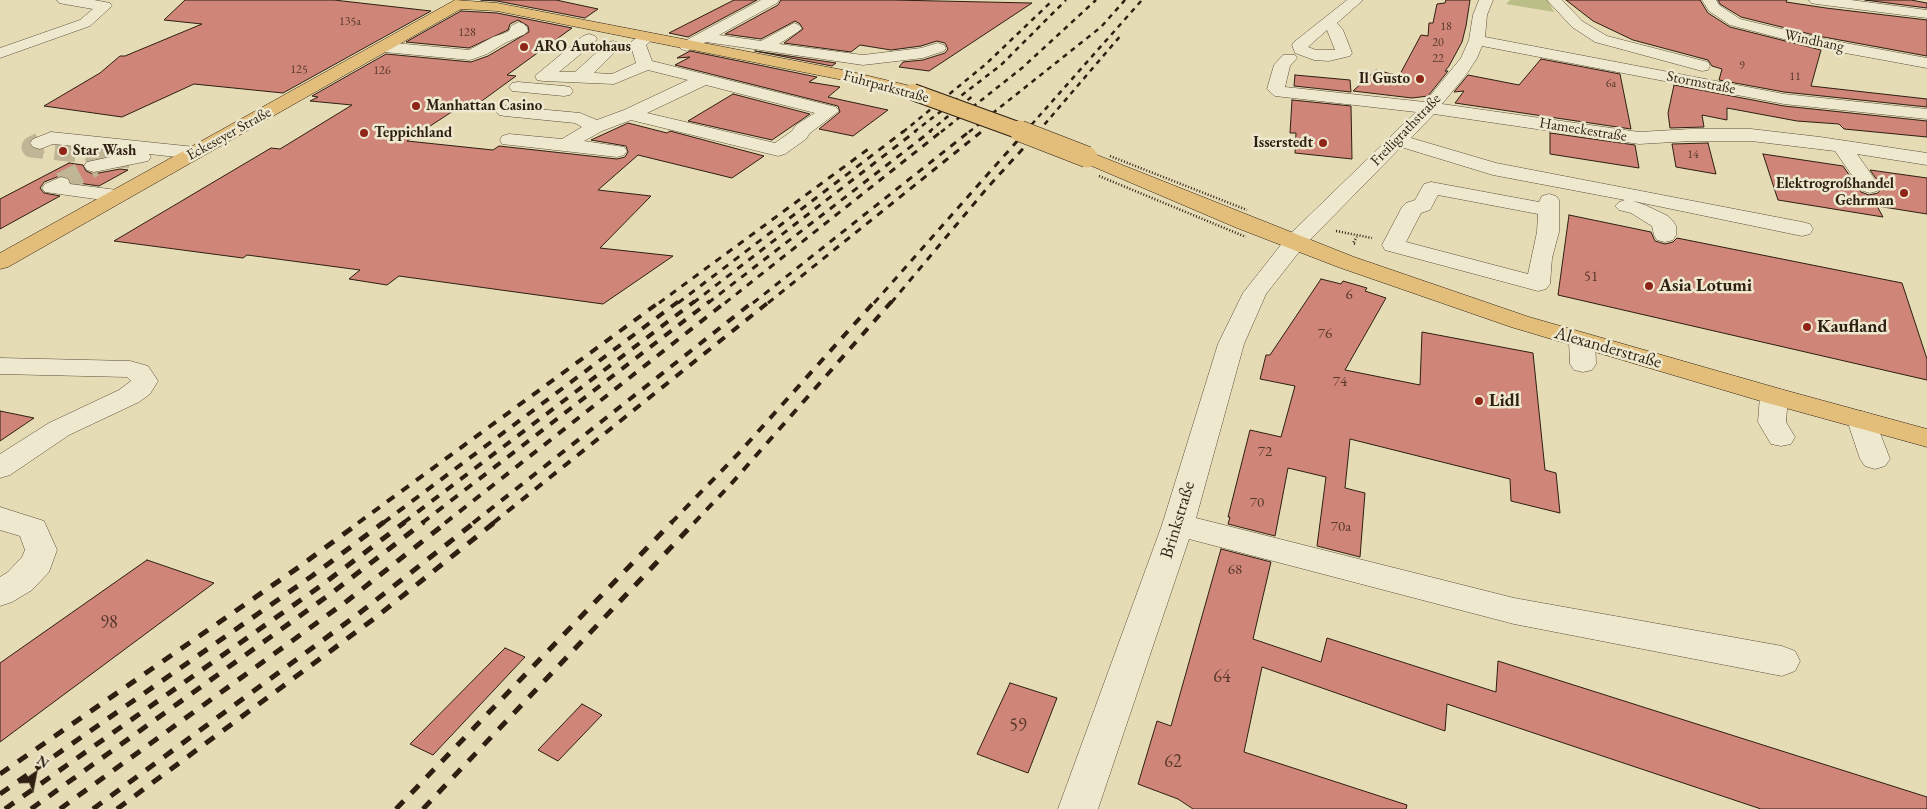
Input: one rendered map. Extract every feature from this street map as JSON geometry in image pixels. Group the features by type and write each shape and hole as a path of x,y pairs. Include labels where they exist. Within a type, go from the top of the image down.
{"main road":[{"name":"Fuhrparkstraße","path":"460,1 848,76 913,92 1078,154 1295,242"},
{"name":"Eckeseyer Straße","path":"0,262 117,196 186,153 431,21 460,1"},
{"name":"Alexanderstraße","path":"1295,242 1471,306 1582,352 1774,396 1927,438"}],"street":[{"path":"1,61 84,23 105,6 64,0"},
{"path":"687,46 772,0"},
{"path":"1328,22 1356,0"},
{"name":"Freiligrathstraße","path":"1295,242 1430,108 1469,58 1477,40 1480,15 1486,0"},
{"path":"1554,0 1577,24 1601,39 1719,69"},
{"name":"Windhang","path":"1709,0 1714,8 1735,22 1818,43 1927,63"},
{"path":"1816,0 1927,14"},
{"path":"384,47 470,55 520,31 516,29 519,27"},
{"path":"761,46 766,45 794,28"},
{"path":"704,37 863,60 923,54 938,48"},
{"path":"645,64 638,42 646,38"},
{"path":"588,39 543,76 614,79"},
{"name":"Stormstraße","path":"1477,40 1784,99 1927,114"},
{"path":"579,78 613,46"},
{"name":"Hameckestraße","path":"1289,58 1282,65 1276,88 1281,92 1430,108 1639,138 1695,135 1702,140 1819,156 1828,155 1820,143 1841,146"},
{"path":"518,87 576,92 639,69 645,64"},
{"path":"630,114 778,150 799,135 803,129 830,111 645,64"},
{"path":"1748,76 1796,86"},
{"path":"565,145 595,127 630,114 702,80"},
{"path":"504,111 580,118 595,127"},
{"path":"40,144 51,138 186,153"},
{"path":"509,140 617,151"},
{"path":"1398,140 1493,169 1502,176 1644,212 1660,220 1664,226 1665,235"},
{"path":"1841,146 1927,159"},
{"path":"1841,146 1870,188"},
{"path":"117,196 96,175 186,153"},
{"path":"1553,190 1538,284 1393,245 1413,207 1423,206 1431,188 1553,190 1802,229"},
{"name":"Brinkstraße","path":"1078,809 1178,525 1230,344 1255,293 1295,242"},
{"path":"0,366 130,369 139,372 145,382 129,396 59,429 0,468"},
{"path":"1774,396 1772,422 1781,436"},
{"path":"1861,420 1875,459"},
{"path":"0,518 33,530 41,550 36,563 20,581 0,594"},
{"path":"1178,525 1514,611 1782,661"}],"path":[{"path":"1312,225 1357,236 1394,241"}],"green space":[{"path":"1510,0 1548,0 1554,12 1506,4"}],"building":[{"path":"185,0 334,0 431,11 283,93 194,84 122,117 44,106 100,73 120,56 125,56 202,24 164,20"},
{"path":"481,0 556,0 598,9 585,18 497,1"},
{"path":"734,0 757,0 688,37 669,33"},
{"path":"781,0 1032,3 929,71 899,67 903,62 923,60 945,53 948,49 945,43 937,41 921,46 891,50 860,45 851,52 784,43 803,29 795,21 761,39 725,34 778,5"},
{"path":"1446,0 1470,0 1466,26 1462,42 1445,71 1448,71 1428,96 1412,98 1353,91 1376,70 1399,76 1421,35 1428,36 1429,23 1433,23 1437,4 1445,3"},
{"path":"1566,0 1700,0 1708,13 1730,27 1821,50 1811,86 1927,99 1927,107 1784,92 1719,80 1722,69 1712,66 1708,60 1633,40 1593,21"},
{"path":"1718,0 1787,0 1786,2 1826,8 1927,20 1927,56 1818,36 1741,17 1720,4"},
{"path":"1865,0 1911,0 1927,3 1927,8"},
{"path":"461,11 497,13 572,28 507,75 516,76 479,103 467,102 407,141 493,150 499,146 617,159 625,157 628,152 626,146 591,140 628,123 667,133 670,131 764,156 732,178 638,155 598,190 651,196 600,248 673,256 603,304 399,276 387,285 349,279 360,270 247,255 243,258 114,241 271,148 280,149 352,105 310,101 318,97 312,96 386,54 471,62 488,56 529,32 528,26 518,20 510,24 508,30 469,48 406,42"},
{"path":"690,51 817,77 809,82 840,87 828,97 888,110 853,136 819,129 840,112 838,106 675,65 690,57 677,58"},
{"path":"755,51 836,63 832,66"},
{"path":"1541,59 1620,74 1631,129 1455,103 1464,91 1454,92 1468,75 1519,85"},
{"path":"1295,75 1350,80 1351,92 1294,86"},
{"path":"1674,85 1784,106 1927,121 1927,137 1844,129 1839,124 1797,121 1727,108 1727,120 1702,115 1704,127 1670,128 1668,113"},
{"path":"733,94 810,114 772,140 688,121"},
{"name":"Isserstedt","path":"1292,100 1351,106 1352,159 1295,153 1296,133 1290,133"},
{"path":"1550,133 1635,145 1639,168 1550,154"},
{"path":"1708,143 1716,174 1676,167 1672,144"},
{"path":"1763,154 1843,166 1861,192 1869,195 1878,193 1882,187 1870,170 1927,178 1927,214 1877,206 1883,217 1778,200"},
{"path":"69,163 83,165 86,171 93,174 120,169 128,170 99,186 71,182 69,177 62,175 44,182 40,188 44,193 60,196 0,229 0,199"},
{"name":"Kaufland","path":"1569,215 1651,232 1655,241 1665,244 1673,242 1677,238 1902,283 1927,359 1927,380 1558,295"},
{"path":"1321,279 1341,284 1343,281 1367,288 1365,291 1386,298 1345,370 1420,385 1422,332 1533,353 1545,470 1556,473 1560,513 1511,501 1510,479 1350,439 1345,488 1365,493 1360,557 1317,546 1326,477 1288,468 1275,536 1228,524 1230,517 1228,517 1250,430 1281,437 1295,386 1260,379 1266,355 1270,355"},
{"path":"0,411 34,418 0,441"},
{"path":"1221,549 1271,562 1253,639 1321,662 1327,638 1496,692 1498,661 1927,797 1927,809 1761,809 1447,704 1445,731 1262,667 1244,752 1407,805 1406,809 1193,809 1178,799 1138,784 1157,721 1171,726"},
{"path":"147,560 214,583 0,742 0,663"},
{"path":"505,648 525,657 433,755 410,744"},
{"path":"1010,683 1057,698 1028,773 977,754"},
{"path":"582,704 602,715 558,761 538,750"}],"tunnel":[{"path":"40,143 32,147 130,158"},
{"path":"61,183 94,166"}],"railway":[{"path":"903,132 986,64 1053,0"},
{"path":"914,132 1001,65 1066,0"},
{"path":"941,132 1022,68 1096,0"},
{"path":"969,132 1101,27 1125,0"},
{"path":"1025,132 1142,0"},
{"path":"1038,132 1122,34"},
{"path":"929,132 975,94"},
{"path":"678,303 904,131"},
{"path":"693,303 916,131"},
{"path":"708,303 931,131"},
{"path":"725,303 942,131"},
{"path":"753,303 970,131"},
{"path":"874,303 1026,131"},
{"path":"891,303 988,187 1039,131"},
{"path":"768,303 981,132"},
{"path":"659,303 871,147"},
{"path":"358,523 661,301"},
{"path":"383,523 679,301"},
{"path":"403,523 695,301"},
{"path":"422,523 710,301"},
{"path":"445,523 727,301"},
{"path":"473,523 754,301"},
{"path":"493,523 770,301"},
{"path":"671,523 738,454 875,301"},
{"path":"694,523 731,484 892,301"},
{"path":"0,774 299,567 360,522"},
{"path":"0,794 312,576 384,522"},
{"path":"5,809 322,585 405,522"},
{"path":"31,809 333,592 424,522"},
{"path":"60,809 347,601 447,522"},
{"path":"93,809 357,615 475,522"},
{"path":"117,809 375,618 495,522"},
{"path":"396,809 672,522"},
{"path":"423,809 695,522"}],"place":[{"name":"ARO Autohaus","path":"524,47"},
{"name":"Il Gusto","path":"1420,79"},
{"name":"Manhattan Casino","path":"416,106"},
{"name":"Teppichland","path":"364,133"},
{"name":"Isserstedt","path":"1323,143"},
{"name":"Star Wash","path":"63,151"},
{"name":"Elektrogroßhandel Gehrman","path":"1904,193"},
{"name":"Asia Lotumi","path":"1649,286"},
{"name":"Kaufland","path":"1807,327"},
{"name":"Lidl","path":"1479,401"}]}
